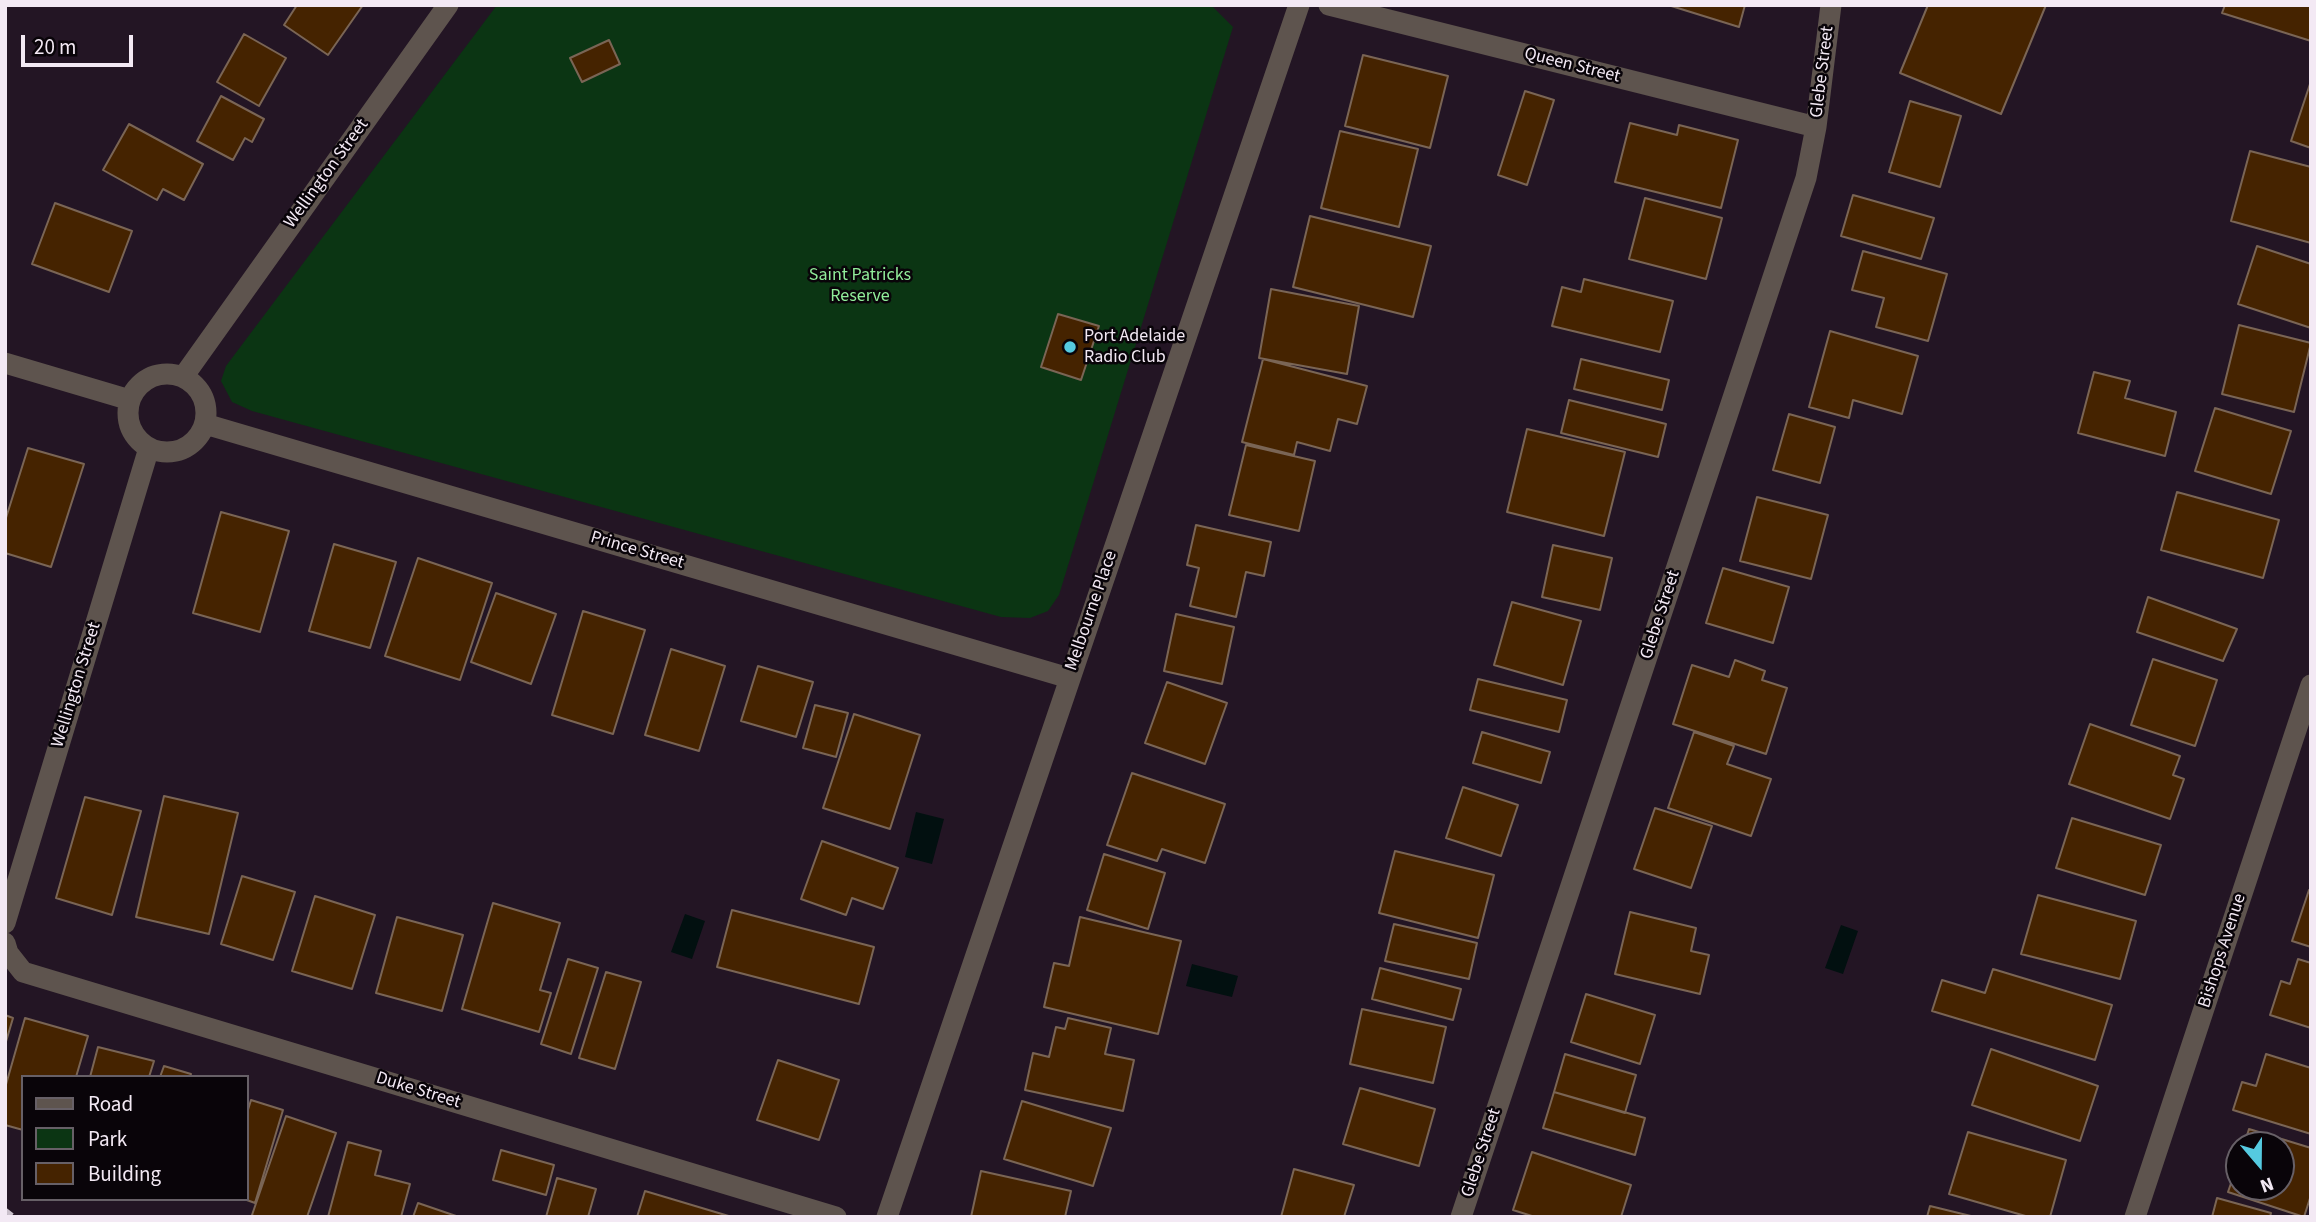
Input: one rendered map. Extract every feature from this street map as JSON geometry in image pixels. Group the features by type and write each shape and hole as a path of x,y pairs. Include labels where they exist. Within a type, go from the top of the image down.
{"street":[{"name":"Wellington Street","path":"183,377 448,5"},
{"name":"Melbourne Place","path":"887,1217 1299,5"},
{"name":"Queen Street","path":"1329,5 1816,127"},
{"name":"Glebe Street","path":"1461,1217 1806,178 1816,127 1831,5"},
{"path":"5,363 130,400"},
{"path":"158,375 183,377 192,383 205,402 205,424 188,446 162,452 149,448 133,433 129,422 130,400 136,388 158,375"},
{"name":"Prince Street","path":"205,424 1069,678"},
{"name":"Wellington Street","path":"5,923 149,448"},
{"name":"Bishops Avenue","path":"2135,1217 2311,685"},
{"name":"Duke Street","path":"7,948 23,972 836,1217"}],"green space":[{"name":"Saint Patricks Reserve","path":"497,5 1211,5 1233,27 1059,595 1048,611 1030,618 1001,617 252,411 232,402 221,381 226,366"}],"shaded area":[{"path":"916,812 944,819 932,864 905,857"},
{"path":"685,914 705,921 692,959 671,952"},
{"path":"1841,925 1858,931 1843,974 1825,968"},
{"path":"1192,964 1238,976 1232,997 1186,986"}],"building":[{"path":"297,5 363,5 328,55 284,25"},
{"path":"1668,5 1745,5 1739,27"},
{"path":"1928,5 2046,5 2001,114 1900,73"},
{"path":"2225,5 2311,5 2311,41 2222,13"},
{"path":"244,34 286,58 259,106 217,82"},
{"path":"609,40 620,64 582,82 570,58"},
{"path":"1363,55 1448,76 1430,148 1345,126"},
{"path":"2311,81 2311,148 2291,141"},
{"path":"1525,91 1554,100 1527,185 1498,175"},
{"path":"221,96 264,119 252,142 245,138 233,160 197,141"},
{"path":"1910,101 1961,116 1940,187 1889,172"},
{"path":"1630,123 1677,135 1679,125 1738,140 1721,208 1615,182"},
{"path":"129,124 203,164 184,200 163,189 157,200 103,170"},
{"path":"1340,131 1418,149 1399,227 1321,208"},
{"path":"2250,151 2311,167 2311,243 2231,221"},
{"path":"1853,195 1934,218 1921,259 1841,236"},
{"path":"1645,198 1722,218 1706,279 1629,259"},
{"path":"55,203 132,231 109,292 32,264"},
{"path":"1310,216 1431,246 1413,317 1293,287"},
{"path":"2257,246 2311,264 2311,328 2238,304"},
{"path":"1863,251 1947,274 1928,341 1876,327 1884,298 1852,290"},
{"path":"1584,279 1673,301 1660,352 1552,326 1562,287 1581,292"},
{"path":"1271,289 1359,306 1347,374 1259,358"},
{"name":"Port Adelaide Radio Club","path":"1058,314 1099,326 1081,380 1041,367"},
{"path":"2239,325 2311,343 2294,412 2222,394"},
{"path":"1830,331 1918,356 1902,414 1853,400 1849,418 1809,407"},
{"path":"1263,359 1367,386 1357,424 1338,419 1330,451 1297,442 1294,455 1242,442"},
{"path":"1581,359 1669,380 1662,410 1574,389"},
{"path":"2094,372 2130,381 2125,398 2176,412 2165,456 2078,433"},
{"path":"1569,400 1666,424 1658,457 1561,433"},
{"path":"2215,408 2291,431 2271,494 2195,471"},
{"path":"1789,414 1835,427 1820,483 1773,470"},
{"path":"1527,429 1625,452 1604,536 1507,512"},
{"path":"1246,445 1315,461 1299,531 1229,515"},
{"path":"28,448 84,464 51,567 5,553 5,521"},
{"path":"2177,492 2279,520 2263,578 2161,550"},
{"path":"1757,497 1828,515 1811,579 1740,561"},
{"path":"221,512 289,531 260,632 193,613"},
{"path":"1196,525 1271,542 1264,576 1246,572 1236,617 1190,606 1199,568 1187,565"},
{"path":"334,544 396,562 370,648 309,631"},
{"path":"1553,545 1612,558 1600,610 1542,597"},
{"path":"418,558 492,583 460,680 385,656"},
{"path":"1723,568 1789,587 1773,643 1706,623"},
{"path":"496,593 556,614 531,684 471,662"},
{"path":"2148,597 2237,629 2223,661 2137,632"},
{"path":"1512,602 1581,621 1563,685 1494,665"},
{"path":"583,611 645,630 613,734 552,715"},
{"path":"1176,614 1234,627 1222,684 1164,671"},
{"path":"671,649 725,666 699,751 645,735"},
{"path":"2153,659 2217,680 2195,746 2131,725"},
{"path":"1735,660 1765,671 1762,680 1787,688 1766,754 1673,724 1692,665 1729,677"},
{"path":"758,666 813,682 796,737 741,721"},
{"path":"1478,679 1567,700 1559,732 1470,710"},
{"path":"1167,682 1227,703 1205,764 1145,743"},
{"path":"815,705 848,713 836,757 803,748"},
{"path":"854,714 920,735 890,829 823,808"},
{"path":"2090,724 2180,756 2173,775 2184,779 2170,819 2069,784"},
{"path":"1482,732 1550,752 1541,783 1473,763"},
{"path":"1694,732 1734,746 1727,764 1771,779 1751,836 1668,808"},
{"path":"1132,773 1225,804 1205,863 1162,849 1157,861 1107,845"},
{"path":"1463,787 1518,805 1501,856 1446,838"},
{"path":"164,796 238,813 209,934 136,917"},
{"path":"85,797 141,811 112,915 56,898"},
{"path":"1655,808 1712,826 1691,888 1634,869"},
{"path":"2072,818 2161,845 2145,895 2056,868"},
{"path":"822,841 898,868 883,909 852,898 846,915 801,899"},
{"path":"1395,851 1494,875 1478,938 1379,913"},
{"path":"1104,854 1165,873 1148,929 1087,910"},
{"path":"242,876 295,892 273,960 221,944"},
{"path":"2309,890 2311,891 2311,947 2292,941"},
{"path":"2038,895 2136,921 2120,979 2021,954"},
{"path":"315,896 375,915 352,989 292,971"},
{"path":"493,903 560,923 540,990 551,993 539,1032 462,1009"},
{"path":"732,910 874,947 859,1004 717,967"},
{"path":"1630,912 1696,928 1691,951 1709,955 1700,994 1615,974"},
{"path":"397,917 463,935 442,1011 376,993"},
{"path":"1080,917 1181,941 1158,1034 1044,1007 1054,963 1069,966"},
{"path":"1394,924 1477,943 1469,979 1385,961"},
{"path":"568,959 598,968 571,1054 541,1044"},
{"path":"2298,959 2311,963 2311,1028 2270,1015 2281,981 2290,984"},
{"path":"1380,968 1461,989 1453,1020 1372,999"},
{"path":"1993,969 2112,1005 2095,1060 1932,1011 1942,980 1985,993"},
{"path":"606,972 641,982 615,1069 579,1058"},
{"path":"1586,994 1655,1015 1640,1064 1571,1042"},
{"path":"1362,1009 1446,1027 1433,1083 1350,1064"},
{"path":"5,1015 13,1018 5,1045"},
{"path":"25,1018 88,1036 77,1075 21,1075 21,1129 5,1125 5,1088"},
{"path":"1068,1018 1111,1028 1105,1054 1134,1060 1123,1111 1025,1090 1033,1053 1049,1057 1056,1027 1065,1029"},
{"path":"98,1047 154,1061 150,1075 91,1075"},
{"path":"1991,1049 2098,1086 2080,1141 1972,1105"},
{"path":"1565,1054 1636,1075 1625,1113 1554,1092"},
{"path":"2266,1054 2311,1068 2311,1134 2233,1110 2242,1082 2256,1086"},
{"path":"778,1060 839,1080 819,1140 757,1120"},
{"path":"164,1066 191,1074 191,1075 161,1075"},
{"path":"1360,1088 1435,1109 1419,1166 1343,1144"},
{"path":"1554,1092 1645,1118 1635,1155 1543,1128"},
{"path":"251,1100 283,1110 255,1203 248,1200 248,1110"},
{"path":"1022,1101 1111,1128 1093,1186 1004,1159"},
{"path":"286,1116 336,1133 307,1217 255,1217 252,1215"},
{"path":"1968,1132 2066,1160 2050,1217 2029,1217 1949,1194"},
{"path":"348,1142 381,1151 375,1175 410,1184 401,1217 328,1217"},
{"path":"2295,1143 2311,1148 2311,1195 2304,1217 2255,1201 2295,1201"},
{"path":"501,1150 554,1165 546,1195 493,1180"},
{"path":"1532,1152 1631,1185 1621,1217 1535,1217 1513,1210"},
{"path":"1294,1169 1354,1185 1344,1217 1281,1217"},
{"path":"981,1171 1071,1191 1065,1217 971,1217"},
{"path":"557,1178 596,1189 588,1217 546,1217"},
{"path":"645,1191 732,1217 637,1217"},
{"path":"2217,1198 2271,1213 2270,1217 2212,1217"},
{"path":"418,1203 459,1217 413,1217"},
{"path":"1930,1206 1975,1217 1927,1217"}],"railway":[{"path":"5,1210 14,1217"}],"place":[{"name":"Port Adelaide Radio Club","path":"1070,347"}]}
